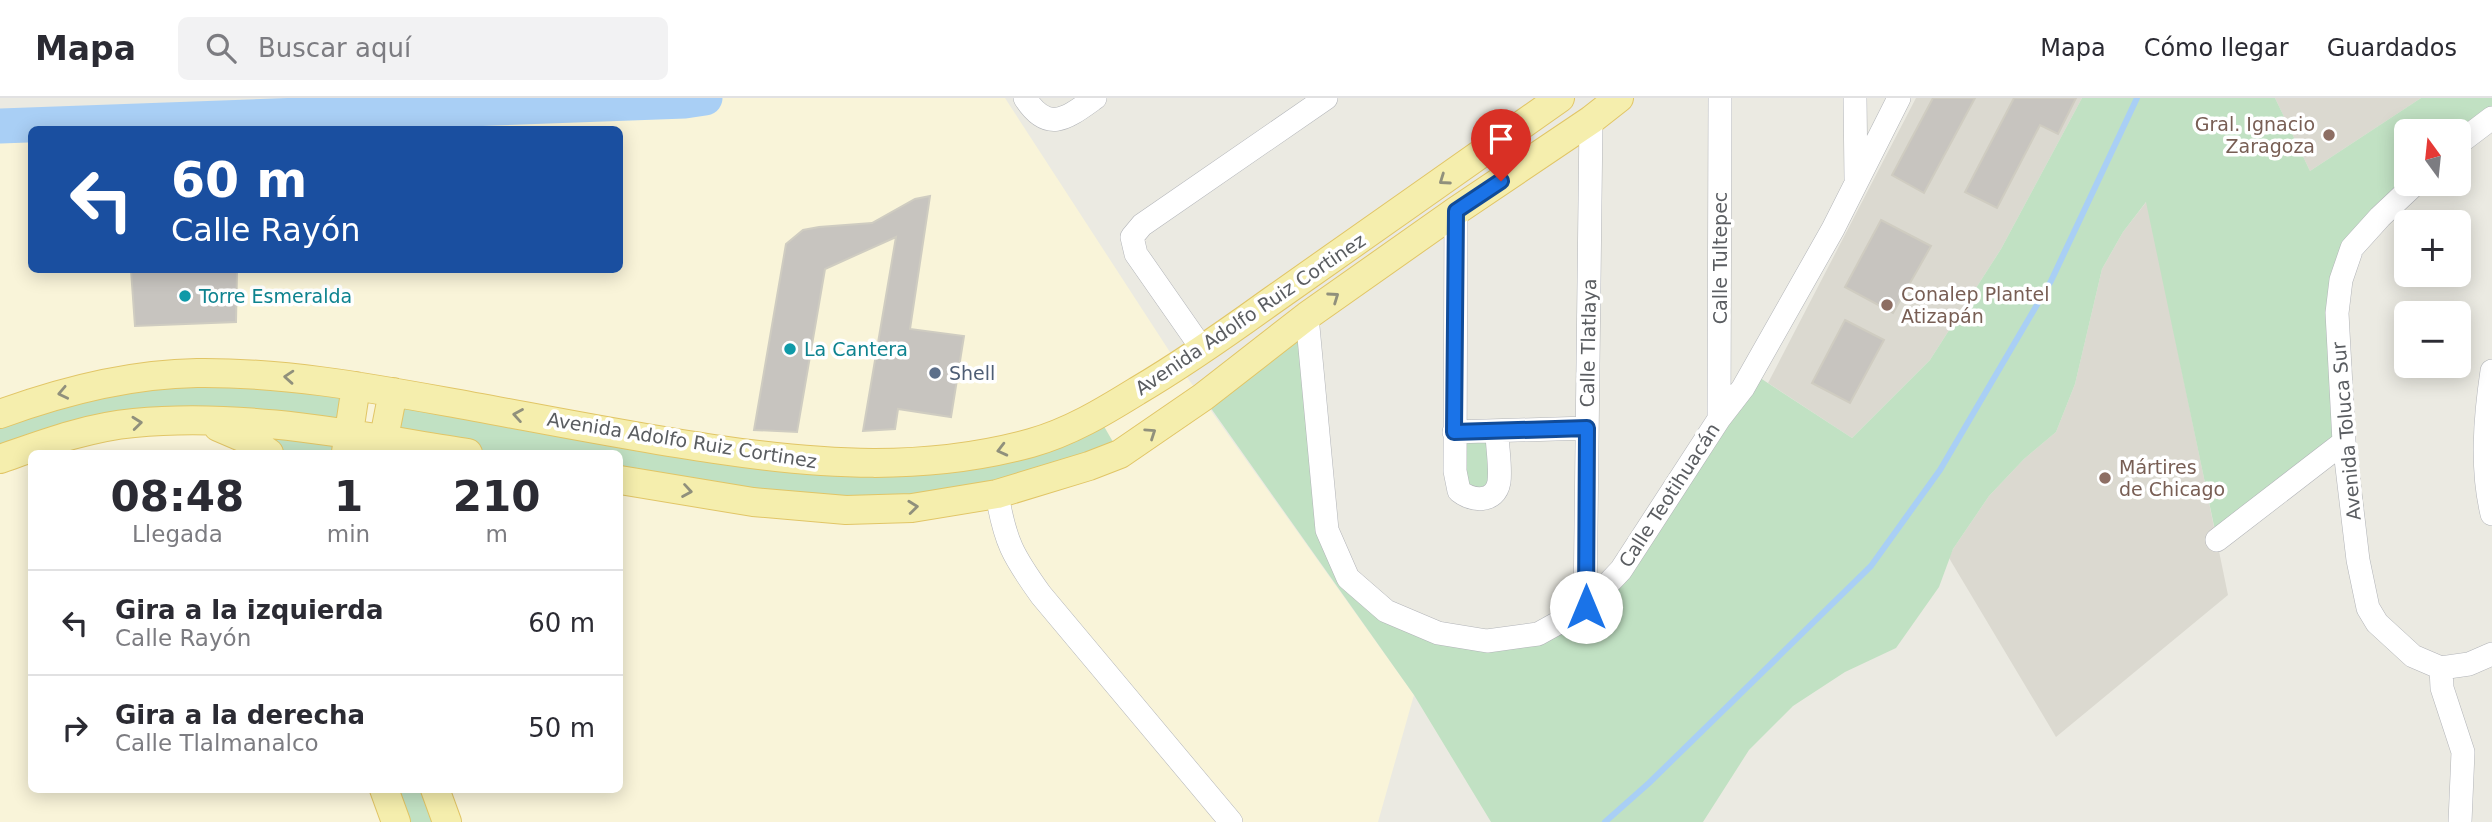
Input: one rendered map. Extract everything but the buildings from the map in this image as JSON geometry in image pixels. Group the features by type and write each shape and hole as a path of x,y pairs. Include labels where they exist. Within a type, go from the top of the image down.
{"main road":[{"name":"Avenida Adolfo Ruiz Cortinez","path":"0,414 51,396 139,378 181,374 265,376 356,386 657,440 785,459 868,465 983,455 1036,442 1089,420 1203,350 1560,98"},
{"name":"Avenida Adolfo Ruiz Cortinez","path":"623,480 753,502 846,510 912,508 997,494 1048,480 1120,454 1203,397 1307,316 1456,211 1591,121 1619,98"},
{"path":"346,444 356,386"},
{"path":"382,447 393,392"},
{"path":"195,419 230,430 264,450"},
{"path":"0,459 55,439 131,423 195,419 272,424 346,444 425,450"},
{"path":"1089,420 1109,458"},
{"path":"1036,442 1048,480"},
{"path":"385,793 396,822"},
{"path":"436,793 447,822"}],"street":[{"path":"1025,98 1032,109 1044,119 1057,120 1072,114 1095,98"},
{"path":"1203,350 1136,254 1132,237 1142,225 1326,98"},
{"name":"Calle Tultepec","path":"1719,419 1720,98"},
{"path":"1855,98 1856,184"},
{"name":"Calle Teotihuacán","path":"1307,316 1327,530 1348,578 1386,611 1438,633 1487,641 1538,634 1586,607 1621,570 1719,419 1743,388 1833,229 1899,98"},
{"path":"2471,134 2492,118"},
{"name":"Calle Tlatlaya","path":"1586,607 1591,121"},
{"name":"Avenida Toluca Sur","path":"2402,196 2352,248 2341,280 2337,313 2344,442 2358,560 2368,608 2377,623 2413,656 2441,668"},
{"path":"1456,211 1455,471 1459,491 1469,499 1482,500 1494,493 1499,483 1497,430"},
{"path":"2492,371 2486,407 2486,488 2492,514"},
{"path":"1454,432 1587,428"},
{"path":"2217,540 2344,442"},
{"path":"997,494 1002,524 1015,558 1041,595 1231,822"},
{"path":"2460,822 2463,752 2442,688 2441,668 2469,664 2492,654"}],"shaded area":[{"path":"705,98 1005,98 1179,366 1414,695 1378,822 0,822 0,126 684,101"},
{"name":"Conalep Plantel Atizapán","path":"1916,98 2082,98 2001,249 1930,360 1852,438 1768,383"},
{"name":"Gral. Ignacio Zaragoza","path":"2275,98 2421,98 2310,171"},
{"name":"Mártires de Chicago","path":"2147,201 2228,595 2056,737 1949,558 1989,496 2024,459 2056,432 2075,384 2102,269 2123,232"}],"green space":[{"path":"2082,98 2275,98 2310,171 2421,98 2492,98 2492,118 2471,126 2471,119 2394,119 2394,196 2398,196 2341,280 2344,442 2217,540 2146,202 2123,232 2102,269 2075,384 2056,432 2024,459 1989,496 1953,549 1939,587 1896,648 1845,672 1793,706 1749,750 1703,822 1491,822 1414,695 1203,397 1307,316 1327,530 1386,611 1487,641 1585,608 1751,372 1852,438 1930,360 2001,249"},
{"path":"139,378 356,386 347,435 383,440 393,392 868,465 1098,416 1120,454 912,508 623,480 623,450 262,450 195,419 44,450 28,450 28,453 0,459 0,414"},
{"path":"1497,431 1499,483 1469,499 1454,432"},
{"path":"385,793 436,793 447,822 396,822"}],"waterway":[{"path":"0,126 685,101 705,98"},
{"path":"1605,822 1649,783 1871,566 1940,470 2051,281 2137,98"}],"place":[{"name":"Gral. Ignacio Zaragoza","path":"2329,135"},
{"name":"Torre Esmeralda","path":"185,296"},
{"name":"Conalep Plantel Atizapán","path":"1887,305"},
{"name":"La Cantera","path":"790,349"},
{"name":"Shell","path":"935,373"},
{"name":"Mártires de Chicago","path":"2105,478"}],"route":[{"path":"1501,181 1456,211 1454,432 1587,428 1586,607"}]}
